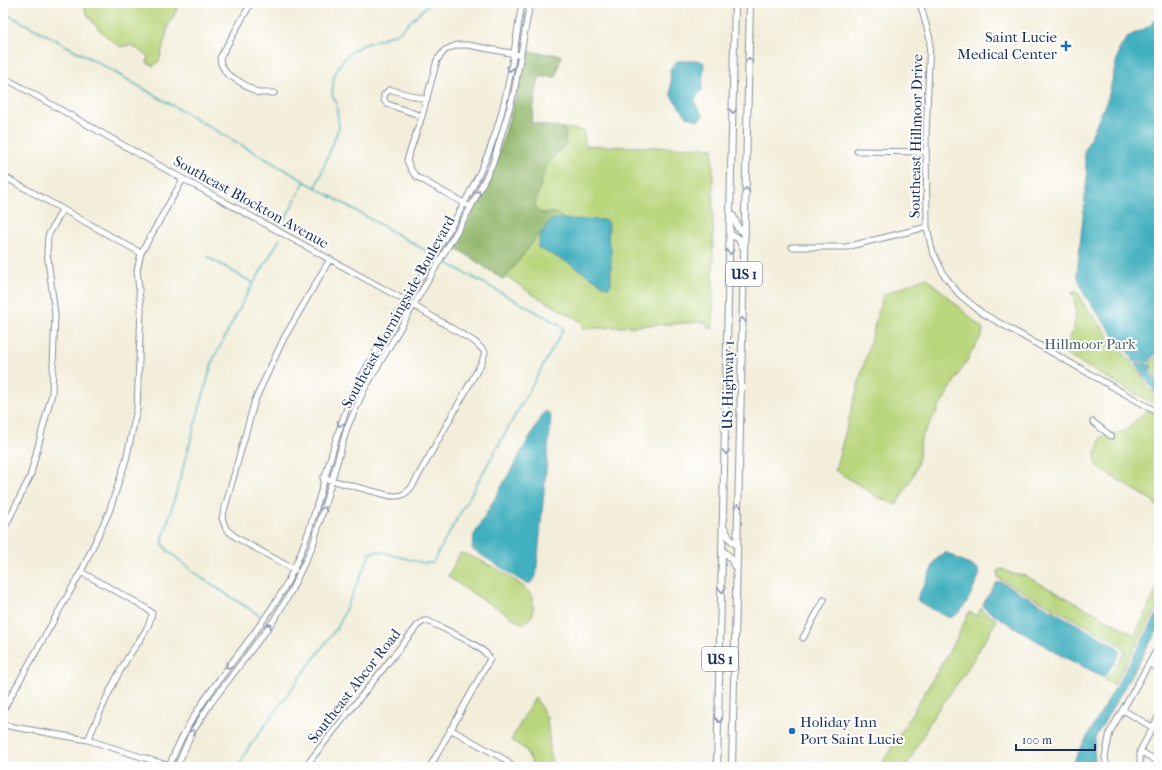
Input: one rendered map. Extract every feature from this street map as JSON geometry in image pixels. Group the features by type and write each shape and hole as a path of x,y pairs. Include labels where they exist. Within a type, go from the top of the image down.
{"main road":[{"name":"US Highway 1","path":"717,767 731,235 735,3"},
{"name":"US Highway 1","path":"732,767 750,3"},
{"path":"731,213 738,228 745,233"},
{"path":"731,235 738,238 744,248"},
{"path":"724,526 730,539 737,545"},
{"path":"722,551 730,557 736,568"}],"street":[{"path":"250,3 220,58 221,64 227,74 258,93 274,93"},
{"name":"Southeast Morningside Boulevard","path":"170,767 185,729 205,697 267,615 293,570 313,518 339,425 356,386 463,203 486,160 506,91 522,3"},
{"name":"Southeast Morningside Boulevard","path":"177,767 191,734 211,702 274,620 300,574 313,544 347,428 364,390 471,207 493,163 503,135 514,94 530,3"},
{"name":"Southeast Hillmoor Drive","path":"920,3 930,39 926,152 927,227 938,264 951,285 967,302 982,313 1159,413"},
{"path":"471,207 417,178 411,170 407,160 427,100 437,60 445,50 457,45 468,45 521,55"},
{"name":"Southeast Blockton Avenue","path":"3,77 184,179 406,300 475,342 485,352 482,362 413,486 407,493 392,496 332,480"},
{"path":"422,116 387,104 384,100 384,95 389,90 392,90 427,100"},
{"path":"495,133 503,135"},
{"path":"857,151 926,152"},
{"path":"3,176 141,253"},
{"path":"3,710 81,572 109,512 126,460 137,409 141,310 137,270 141,253 184,179"},
{"path":"3,531 30,477 52,393 55,314 47,252 48,236 62,210"},
{"path":"792,247 846,247 927,227"},
{"path":"300,574 236,538 226,530 222,518 255,400 284,338 330,259"},
{"path":"1093,422 1111,436"},
{"path":"323,478 332,480"},
{"path":"81,572 143,606 152,613 150,623 124,663 88,740"},
{"path":"803,638 824,600"},
{"name":"Southeast Abcor Road","path":"305,767 418,624 424,621 428,621 475,646 488,655 490,659 450,729"},
{"path":"252,635 258,640"},
{"path":"1107,767 1105,757 1110,732 1159,646"},
{"path":"1149,663 1159,669"},
{"path":"205,697 211,702"},
{"path":"1123,710 1159,731"},
{"path":"1143,767 1140,764 1140,751 1159,716"},
{"path":"3,725 88,740 170,767"},
{"path":"430,767 450,729 504,759 512,767"},
{"path":"1140,751 1159,762"}],"green space":[{"path":"83,3 180,3 168,27 159,61 154,66 147,63 148,56 131,45 121,47 104,34 88,16"},
{"path":"524,51 561,55 556,77 539,77 531,122 564,128 566,144 550,160 545,169 535,204 536,209 540,213 556,213 569,223 538,235 504,280 455,247 492,175 517,94"},
{"path":"564,128 584,131 585,146 713,148 713,328 707,328 707,324 705,322 584,329 582,322 532,294 506,276 538,235 558,228 556,213 540,213 536,209 535,204 544,172 549,162 560,150 565,141"},
{"path":"926,277 983,329 982,335 921,438 919,458 914,474 896,505 878,497 835,470 883,295"},
{"name":"Hillmoor Park","path":"1077,291 1083,303 1141,373 1148,389 1159,396 1159,407 1063,353 1075,324 1076,309 1072,293"},
{"name":"Hillmoor Park","path":"1159,354 1159,384 1151,369 1151,361"},
{"path":"1147,410 1159,416 1159,510 1153,501 1097,467 1095,455 1101,437 1125,431"},
{"path":"460,553 498,569 525,588 533,599 532,616 523,624 464,588 448,576"},
{"path":"1002,569 1013,574 1026,576 1135,635 1159,585 1159,605 1114,685 1105,679 1112,672 1125,651 1118,643 998,578 998,570"},
{"path":"981,608 983,612 997,620 965,673 934,715 906,767 880,767 956,640 969,612 977,616"},
{"path":"535,697 547,718 552,767 534,767 525,749 511,740"}],"water":[{"path":"1159,14 1159,352 1153,356 1149,362 1133,361 1133,358 1120,344 1085,296 1077,274 1087,178 1084,152 1108,98 1119,50 1127,37 1150,26"},
{"path":"677,61 701,61 704,63 702,90 695,99 695,103 703,116 698,120 687,117 671,96 670,69"},
{"path":"553,219 605,220 609,223 608,241 611,248 611,284 608,288 567,262 538,248 542,232"},
{"path":"1136,363 1148,364 1152,366 1149,370 1159,387 1159,394 1153,390"},
{"path":"544,412 548,412 551,417 536,577 531,583 525,583 472,549 474,535"},
{"path":"945,552 978,569 979,576 964,606 950,618 920,603 917,599 936,560"},
{"path":"1001,582 1116,646 1120,651 1115,662 1104,677 1060,655 985,609 983,604 996,583"},
{"path":"1159,611 1159,627 1096,736 1094,750 1096,767 1070,767"}],"waterway":[{"path":"316,187 339,127 336,102 332,95 334,76 340,64 352,51 363,45 398,33 430,3"},
{"path":"3,12 95,61 428,252"},
{"path":"285,219 305,181"},
{"path":"259,615 203,579 168,551 163,545 163,539 213,360 246,296 280,239"},
{"path":"208,257 253,283"},
{"path":"238,767 249,747 338,626 371,553 377,551 423,563 432,563 563,330 562,326 447,263"}],"place":[{"name":"Saint Lucie Medical Center","path":"1066,46"},
{"name":"Holiday Inn Port Saint Lucie","path":"792,731"}]}
